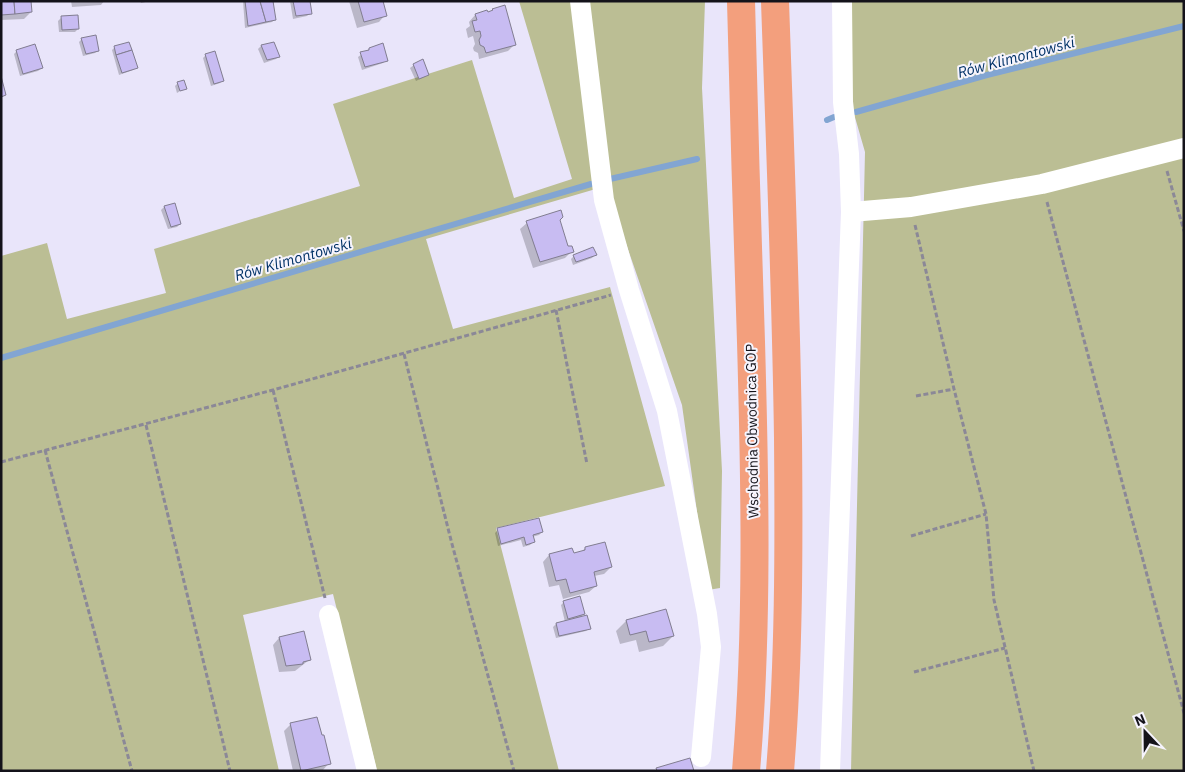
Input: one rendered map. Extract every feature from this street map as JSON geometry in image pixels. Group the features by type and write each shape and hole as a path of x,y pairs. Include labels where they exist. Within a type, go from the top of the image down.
{"highway":[{"name":"Wschodnia Obwodnica GOP","path":"740,1 753,407 754,522 751,710 746,771"},
{"path":"776,1 787,358 789,517 788,633 780,771"}],"lane":[{"path":"580,1 604,200 629,290 667,411 707,614 711,647 701,757"},
{"path":"830,771 851,212 849,154 843,102 842,1"},
{"path":"851,212 911,207 1042,184 1184,148"},
{"path":"329,615 367,771"}],"path":[{"path":"1163,154 1184,231"},
{"path":"1042,184 1184,713"},
{"path":"911,207 986,514 994,600 1034,771"},
{"path":"1,462 146,425 629,290"},
{"path":"556,310 587,464"},
{"path":"404,354 454,553 514,771"},
{"path":"916,396 954,389"},
{"path":"273,390 329,615"},
{"path":"146,425 230,771"},
{"path":"45,450 132,771"},
{"path":"911,536 986,514"},
{"path":"914,672 1005,648"}],"green space":[{"path":"519,1 705,1 702,88 722,471 720,588 708,590 682,405 606,186 426,239 453,329 610,287 665,486 496,528 559,771 377,771 333,594 243,615 279,771 1,771 1,256 47,243 67,319 166,293 154,249 360,186 333,104 472,60 514,198 572,179"},
{"path":"852,1 1184,1 1184,771 851,771 865,152 850,100"}],"building":[{"path":"1,1 14,1 15,14 1,15"},
{"path":"14,1 31,1 32,12 15,14"},
{"path":"245,1 260,1 266,22 248,26"},
{"path":"260,1 273,1 276,20 266,22"},
{"path":"293,1 310,1 312,14 296,16"},
{"path":"358,1 383,1 387,16 364,22"},
{"path":"505,5 516,45 486,53 484,47 480,45 480,31 475,32 472,21 477,20 475,14 487,10 488,12"},
{"path":"78,15 79,29 62,30 61,16"},
{"path":"96,35 99,51 86,54 81,38"},
{"path":"129,42 132,50 116,55 114,46"},
{"path":"274,42 280,57 267,60 261,45"},
{"path":"383,43 388,61 365,67 360,52"},
{"path":"35,44 43,68 23,74 16,50"},
{"path":"132,50 138,68 122,73 116,55"},
{"path":"215,51 224,81 214,84 205,54"},
{"path":"423,59 429,75 419,79 413,64"},
{"path":"1,76 6,95 1,97"},
{"path":"184,80 187,89 180,91 177,82"},
{"path":"175,203 181,224 171,227 164,206"},
{"path":"561,210 563,217 560,220 568,246 572,246 574,252 540,262 526,221"},
{"path":"593,247 597,255 576,262 573,255"},
{"path":"539,518 543,532 533,535 535,542 526,545 524,537 501,544 497,528"},
{"path":"605,542 612,567 594,572 597,586 570,593 566,579 556,581 549,554 572,548 574,553 585,550 585,547"},
{"path":"580,596 585,614 568,619 563,601"},
{"path":"666,609 674,636 649,642 646,631 630,635 626,620"},
{"path":"587,615 591,629 559,636 556,623"},
{"path":"304,631 311,660 303,662 303,664 286,666 279,637"},
{"path":"317,717 322,735 324,735 331,764 301,771 290,723"},
{"path":"690,758 694,771 657,771 656,768"}],"waterway":[{"name":"Rów Klimontowski","path":"856,112 987,75 1184,26"},
{"name":"Rów Klimontowski","path":"827,120 834,117"},
{"name":"Rów Klimontowski","path":"610,179 697,159"},
{"name":"Rów Klimontowski","path":"1,358 591,184"}]}
